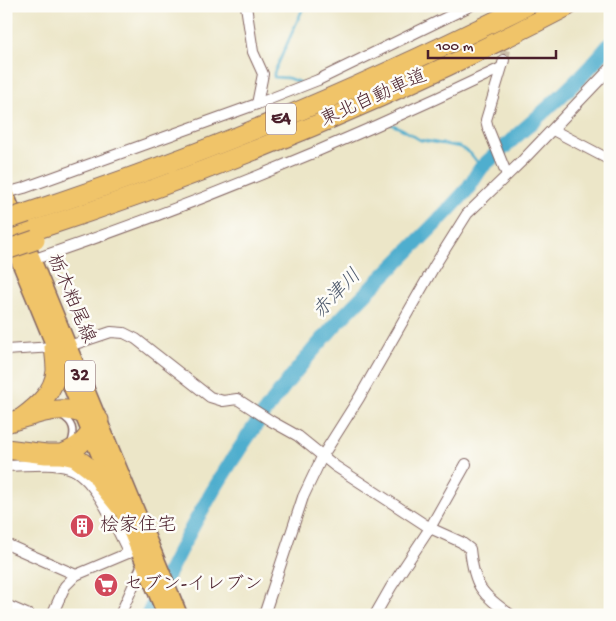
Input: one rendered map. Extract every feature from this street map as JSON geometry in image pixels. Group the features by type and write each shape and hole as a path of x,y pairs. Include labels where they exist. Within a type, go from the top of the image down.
{"highway":[{"name":"東北自動車道","path":"6,220 171,162 267,125 370,80 526,6"},
{"name":"東北自動車道","path":"6,240 34,236 87,213 273,143 359,107 446,67 568,6"},
{"path":"6,250 34,236"},
{"path":"13,421 37,406 48,392 56,370 61,346"},
{"path":"13,421 47,412 69,410 90,422 85,441 74,449 62,454"},
{"path":"6,449 75,457 88,465 96,473 102,485 120,506"}],"main road":[{"name":"栃木粕尾線","path":"6,194 32,260 61,346 144,556"},
{"name":"栃木粕尾線","path":"6,228 61,346"},
{"name":"栃木粕尾線","path":"90,422 120,506 144,556"},
{"name":"32","path":"144,556 174,613"}],"street":[{"path":"246,6 253,52 263,74 257,104"},
{"path":"6,194 257,104 318,80 470,6"},
{"path":"32,260 124,229 332,146 503,64 486,120 507,175"},
{"path":"264,615 303,497 323,456 467,214 553,130 610,69"},
{"path":"553,130 610,160"},
{"path":"6,350 61,346 111,332 124,333 136,339 210,397 223,401 237,399 271,422 298,436 335,466 430,528 461,542 470,549 472,569 482,592 492,602 511,615"},
{"path":"375,615 395,580 430,528 466,464"},
{"path":"6,466 70,468 87,481 144,556"},
{"path":"6,544 76,576"},
{"path":"52,615 65,586 76,576 144,556"},
{"path":"120,615 144,556"},
{"path":"6,604 29,615"}],"lane":[{"path":"47,412 61,415 69,420 73,426 72,441 62,454"}],"waterway":[{"path":"301,83 288,78 274,77 274,73 304,6"},
{"name":"赤津川","path":"148,615 208,499 255,426 307,357 352,307 449,209 467,189 482,167 564,93 610,44"},
{"path":"389,123 420,140 460,147 470,153 482,168"}],"tunnel":[{"path":"504,60 509,34"}],"place":[{"name":"桧家住宅","path":"82,526"},
{"name":"セブン-イレブン","path":"106,585"}]}
